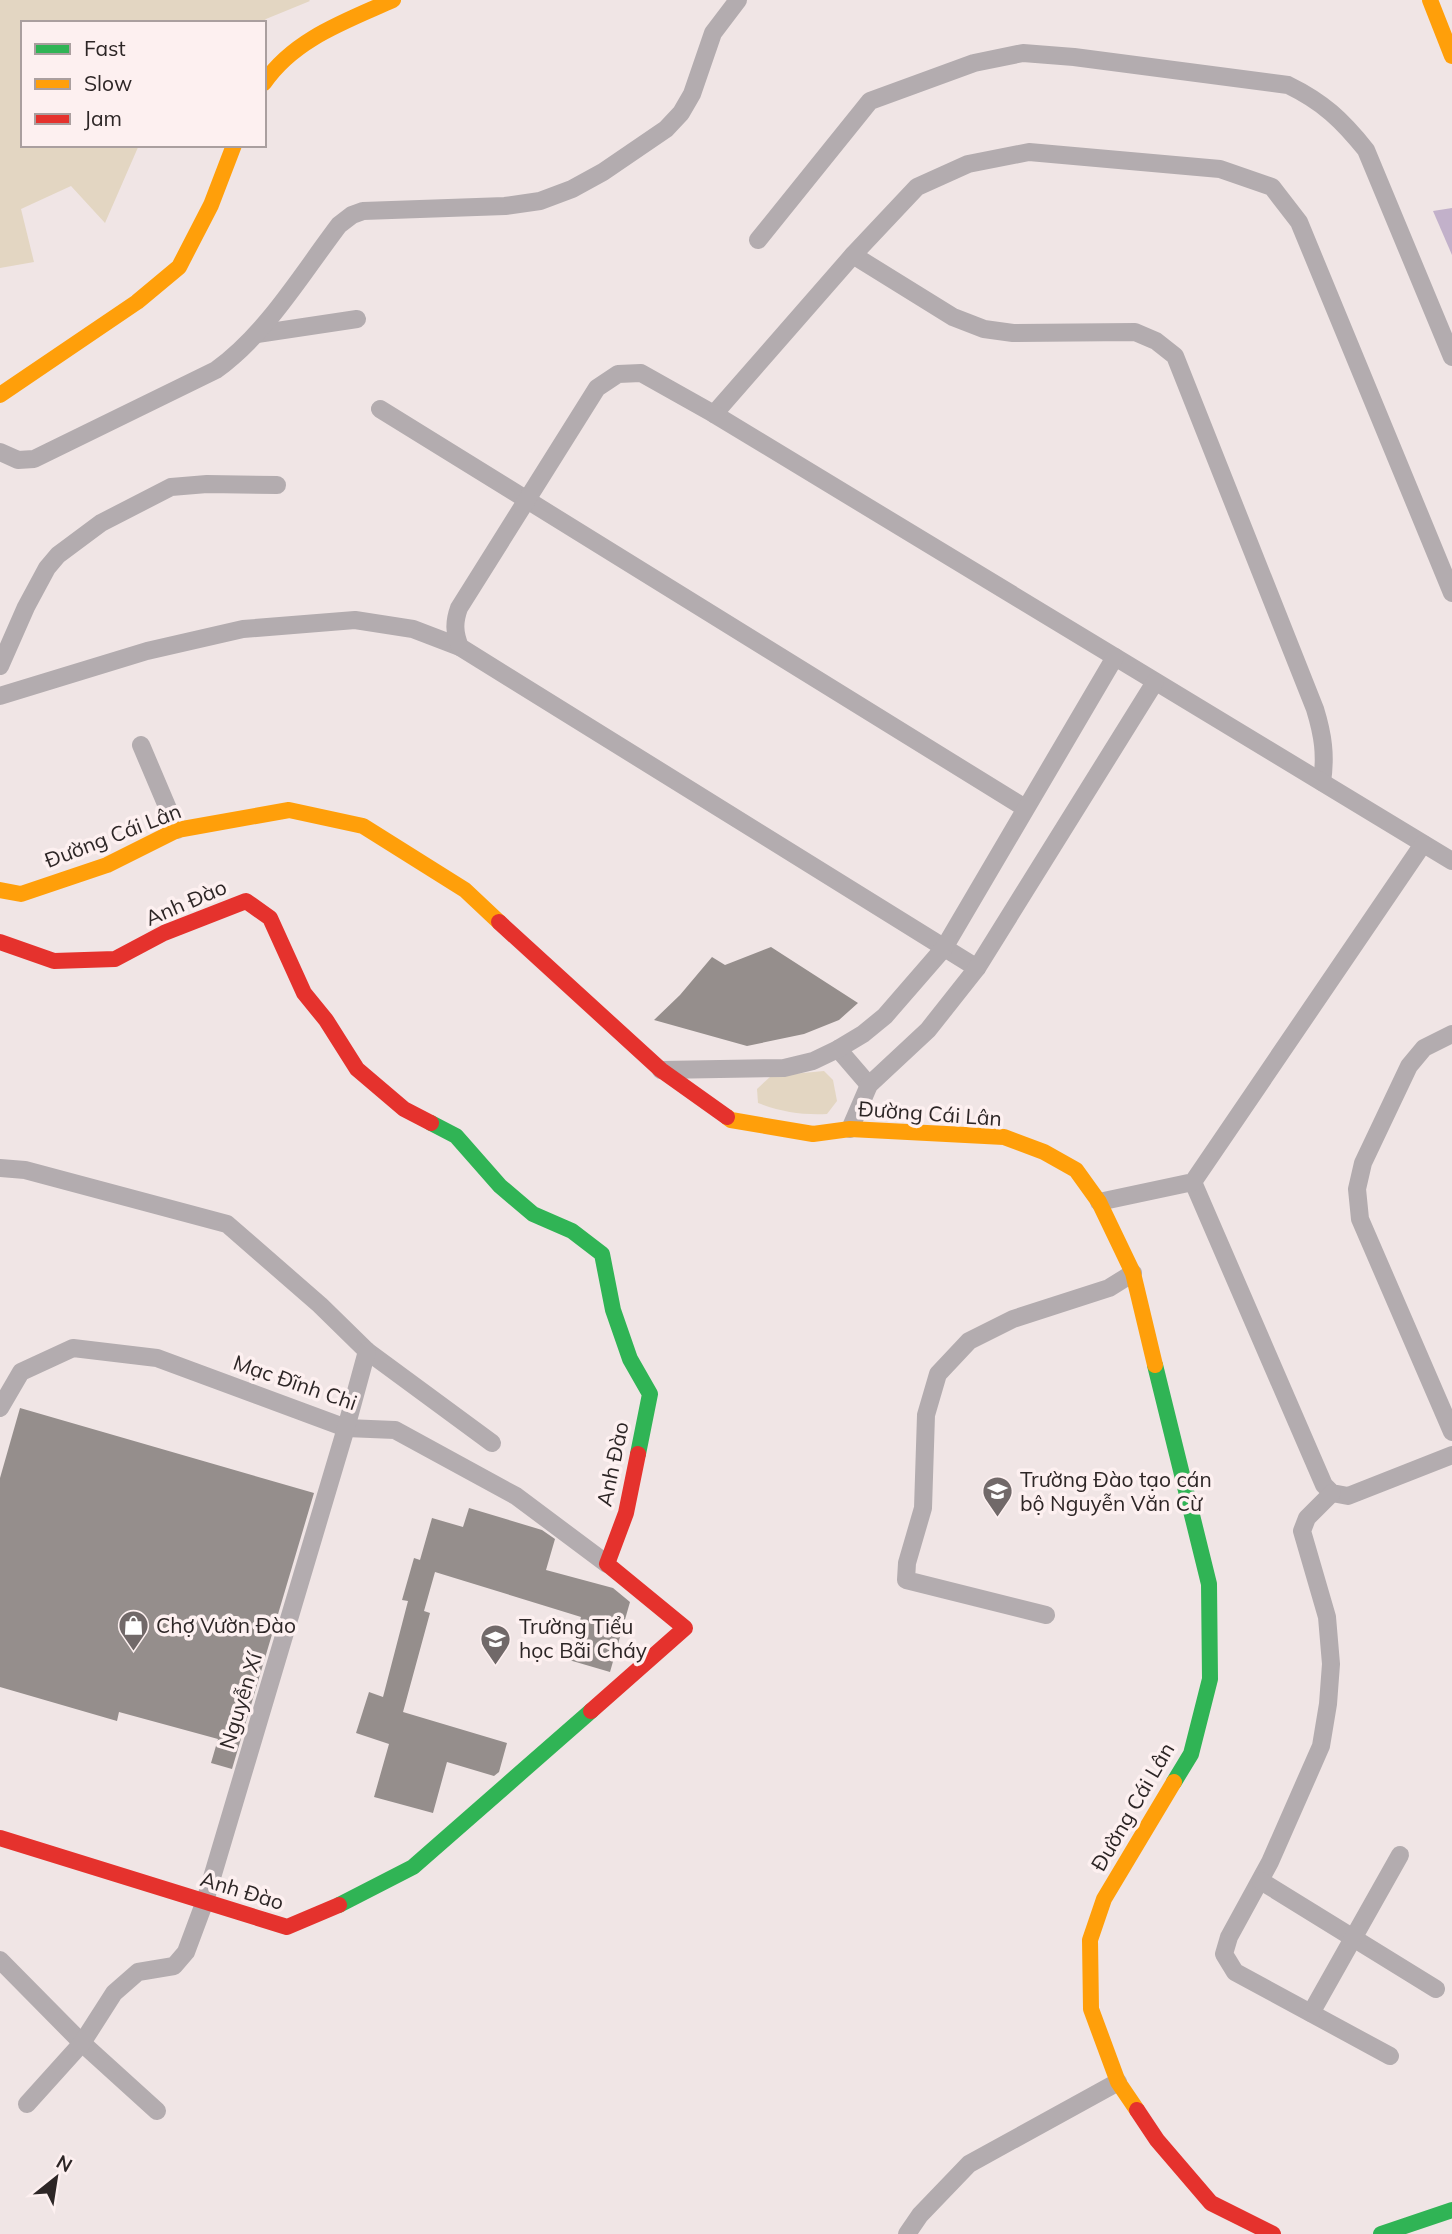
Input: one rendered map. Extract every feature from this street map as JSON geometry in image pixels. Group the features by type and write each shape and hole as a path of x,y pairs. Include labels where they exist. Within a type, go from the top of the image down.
{"main road":[{"path":"266,78 270,71 315,36 393,0"},
{"path":"1430,0 1452,56"},
{"path":"0,395 137,302 179,267 211,205 233,147"},
{"name":"Đường Cái Lân","path":"0,890 21,894 45,886 107,864 177,830 289,810 363,826 465,890 661,1070 731,1120 813,1134 850,1129 1004,1137 1044,1152 1076,1170 1100,1202 1133,1273 1209,1584 1210,1679 1191,1754 1104,1899 1090,1940 1091,2009 1118,2082 1157,2140 1210,2203 1273,2234"},
{"name":"Anh Đào","path":"0,942 54,961 116,959 164,933 246,901 270,918 304,993 326,1020 357,1069 404,1109 456,1136 500,1186 533,1214 572,1231 602,1254 613,1310 630,1359 650,1394 626,1513 607,1564 685,1628 413,1867 327,1912 287,1927 0,1838"},
{"path":"1381,2234 1452,2210"}],"street":[{"path":"0,452 18,460 34,459 216,370 238,354 257,334 339,225 352,215 363,211 505,206 540,201 572,189 603,172 655,136 681,113 692,94 713,33 738,0"},
{"path":"758,240 870,101 974,63 1023,53 1074,57 1287,85 1314,98 1343,121 1366,150 1452,357"},
{"path":"714,414 917,187 968,164 1029,152 1220,169 1272,187 1299,222 1452,593"},
{"path":"853,256 954,317 984,329 1013,333 1135,332 1156,341 1175,356 1315,709 1323,734 1325,758 1322,782"},
{"path":"257,334 357,319"},
{"path":"460,647 455,633 459,608 597,388 618,374 641,373 714,414 1452,860"},
{"path":"380,409 1025,808"},
{"path":"0,666 47,568 58,555 102,523 171,487 207,484 277,485"},
{"path":"0,696 147,651 243,629 355,620 413,629 460,647 976,968"},
{"path":"661,1070 784,1068 813,1061 838,1049 885,1016 944,948 1115,657"},
{"path":"850,1129 869,1084 928,1030 976,968 1155,682"},
{"path":"141,745 177,830"},
{"path":"1100,1202 1193,1181 1423,844"},
{"path":"1452,1034 1423,1048 1409,1066 1363,1163 1357,1189 1360,1219 1452,1432"},
{"path":"838,1049 869,1084"},
{"path":"0,1168 25,1170 227,1224 320,1305 367,1352 492,1443"},
{"path":"1193,1181 1324,1485 1332,1493 1348,1496 1452,1455"},
{"path":"1046,1615 906,1580 907,1563 923,1508 926,1415 938,1374 969,1341 1013,1319 1110,1288 1133,1273"},
{"name":"Mạc Đĩnh Chi","path":"0,1408 21,1372 74,1348 157,1358 346,1428 395,1430 516,1496 607,1564"},
{"name":"Nguyễn Xí","path":"82,2043 114,1993 138,1972 174,1966 186,1952 205,1901 367,1352"},
{"path":"1332,1493 1307,1518 1302,1531 1327,1616 1331,1664 1321,1746 1261,1881 1229,1937 1224,1954 1235,1972 1390,2056"},
{"path":"1311,2013 1400,1855"},
{"path":"1261,1881 1436,1989"},
{"path":"0,1959 82,2043 157,2111"},
{"path":"27,2104 82,2043"},
{"path":"907,2234 920,2215 969,2164 1118,2082"}],"shaded area":[{"path":"0,0 310,1 264,21 21,21 21,147 138,147 105,223 71,186 21,209 34,262 0,268"},
{"path":"1452,208 1452,255 1433,211"},
{"path":"824,1071 833,1080 837,1101 827,1114 792,1112 758,1103 757,1089 771,1076"}],"building":[{"path":"771,947 858,1003 839,1020 804,1034 747,1046 654,1020 680,995 712,957 725,965"},
{"name":"Chợ Vườn Đào","path":"20,1408 314,1493 232,1769 211,1763 218,1739 119,1712 117,1721 0,1687 0,1478"},
{"path":"469,1508 542,1530 555,1539 546,1570 613,1588 630,1602 610,1672 569,1660 581,1617 435,1572 424,1611 430,1613 403,1712 507,1743 499,1772 494,1776 447,1762 433,1813 374,1797 389,1744 356,1733 369,1692 383,1697 408,1601 402,1600 414,1558 420,1560 432,1518 463,1527"}],"traffic: fast":[{"path":"431,1123 456,1136 500,1186 533,1214 572,1231 602,1254 613,1310 630,1359 650,1394 638,1454"},
{"path":"1155,1365 1209,1584 1210,1679 1191,1754 1174,1782"},
{"path":"339,1905 413,1867 591,1711"},
{"path":"1381,2234 1452,2210"}],"traffic: slow":[{"path":"266,80 290,54 306,43 339,24 393,0"},
{"path":"1430,0 1452,56"},
{"path":"0,395 137,302 179,267 211,205 233,147"},
{"path":"0,890 21,894 107,865 177,830 289,810 363,826 465,890 499,922"},
{"path":"727,1117 731,1120 813,1134 850,1129 1004,1137 1044,1152 1076,1170 1099,1202 1133,1273 1155,1365"},
{"path":"1137,2110 1118,2082 1091,2009 1090,1940 1104,1899 1174,1782"}],"traffic: jam":[{"path":"0,942 54,961 115,959 164,933 246,901 270,918 304,993 326,1020 357,1069 404,1109 431,1123"},
{"path":"499,922 661,1070 727,1117"},
{"path":"591,1711 685,1628 607,1564 626,1513 638,1454"},
{"path":"0,1838 287,1927 339,1905"},
{"path":"1137,2110 1157,2140 1211,2203 1273,2234"}],"place":[{"name":"Trường Đào tạo cán bộ Nguyễn Văn Cừ","path":"997,1519"},
{"name":"Chợ Vườn Đào","path":"133,1653"},
{"name":"Trường Tiểu học Bãi Cháy","path":"496,1666"}]}
